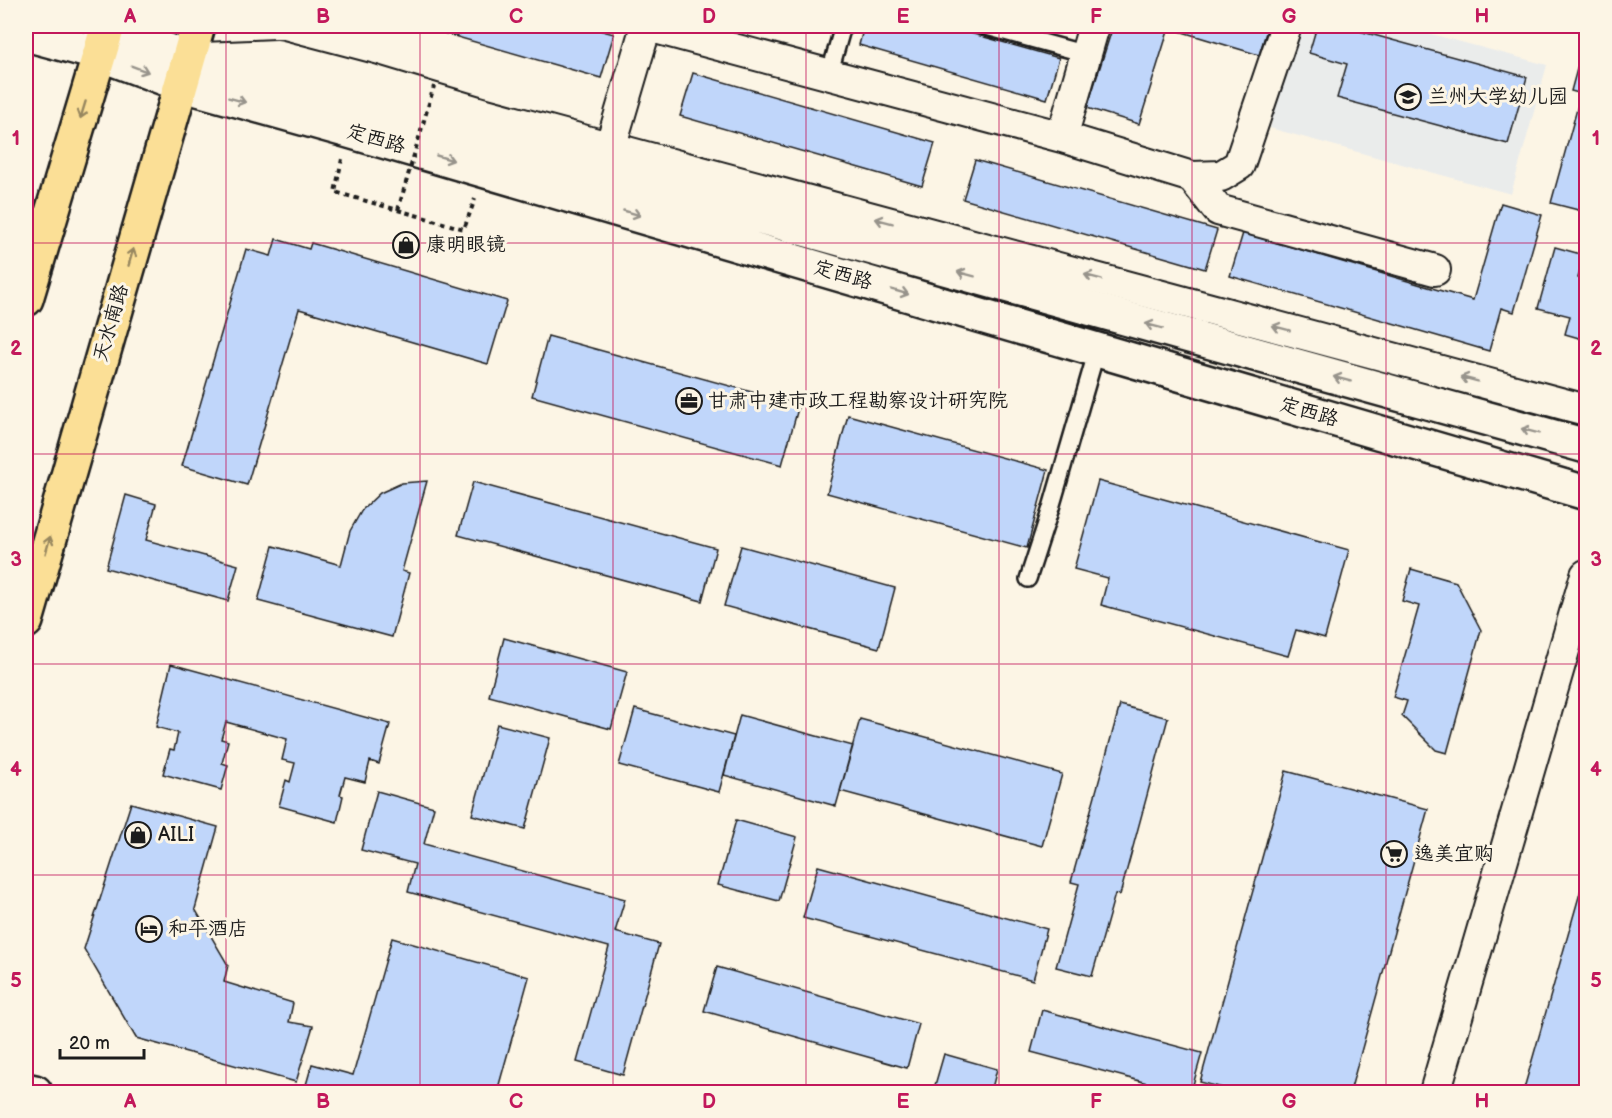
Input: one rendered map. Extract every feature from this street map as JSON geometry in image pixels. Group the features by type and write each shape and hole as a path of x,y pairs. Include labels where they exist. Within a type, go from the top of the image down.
{"main road":[{"name":"天水南路","path":"26,621 198,26"},
{"name":"定西路","path":"26,34 104,32 184,71 349,130 1587,493"},
{"path":"26,299 104,32"},
{"name":"定西路","path":"184,71 1587,446"},
{"path":"26,1090 35,1092"}],"street":[{"path":"610,148 647,26 1062,137 1192,177 1221,176 1239,165 1286,26"},
{"path":"1062,137 1094,26"},
{"path":"184,71 277,55 610,148 1587,410"},
{"path":"1192,177 1218,210 1435,270"},
{"path":"1435,1092 1587,575"}],"lane":[{"path":"829,75 843,26"},
{"path":"982,26 1086,54"},
{"path":"1028,579 1052,508 1097,350"}],"path":[{"path":"398,210 434,86"},
{"path":"335,192 464,229"}],"shaded area":[{"name":"兰州大学幼儿园","path":"1298,26 1401,26 1547,65 1511,194 1270,128"}],"building":[{"path":"419,26 584,26 614,34 601,78"},
{"path":"864,26 945,26 1059,58 1047,99 859,45"},
{"path":"1113,26 1268,26 1259,55 1169,28 1139,124 1087,108"},
{"path":"1317,26 1341,26 1527,77 1508,144 1337,98 1347,64 1309,53"},
{"path":"1586,36 1586,95 1571,91"},
{"path":"693,73 935,143 922,186 680,116"},
{"path":"1580,98 1586,99 1586,212 1551,203"},
{"path":"975,160 1217,230 1205,269 963,199"},
{"path":"1501,203 1542,215 1514,312 1501,308 1489,351 1230,276 1243,233 1473,300"},
{"path":"276,239 309,249 311,243 507,301 488,364 299,309 247,485 182,466 246,249 271,256"},
{"path":"1555,247 1584,255 1578,278 1586,280 1586,340 1565,334 1570,316 1538,308"},
{"path":"548,336 799,405 782,465 532,396"},
{"path":"848,415 1048,470 1027,548 827,493"},
{"path":"427,481 402,571 409,573 392,637 258,601 273,546 341,565 350,531 362,510 380,493 402,483"},
{"path":"1098,481 1349,550 1325,638 1296,630 1288,656 1101,605 1108,578 1074,569"},
{"path":"473,482 716,548 702,601 458,535"},
{"path":"126,495 156,504 146,540 238,565 228,601 106,568"},
{"path":"741,546 895,588 879,648 724,606"},
{"path":"1411,569 1456,582 1481,630 1447,753 1436,750 1402,716 1407,701 1393,697 1419,606 1402,601"},
{"path":"504,638 627,672 611,729 489,696"},
{"path":"171,664 390,724 379,764 370,761 365,782 345,777 337,822 279,806 286,780 290,782 295,763 282,760 287,739 226,722 221,739 228,741 222,763 228,765 221,790 163,774 170,749 174,750 178,733 156,727"},
{"path":"1120,705 1168,718 1120,895 1115,894 1092,976 1056,967 1079,884 1071,882"},
{"path":"635,709 734,736 719,792 619,765"},
{"path":"740,715 853,746 836,806 724,775"},
{"path":"860,719 1062,774 1042,846 840,791"},
{"path":"497,724 550,738 525,829 472,815"},
{"path":"1286,771 1428,809 1350,1092 1238,1092 1200,1082"},
{"path":"377,791 434,807 424,844 625,899 615,932 659,944 623,1075 577,1062 609,947 408,892 415,864 361,850"},
{"name":"和平酒店","path":"131,803 218,827 195,909 228,965 224,982 293,1003 289,1022 313,1026 296,1082 136,1038 84,949"},
{"path":"736,820 797,837 779,901 718,885"},
{"path":"818,866 1047,929 1033,980 803,918"},
{"path":"1586,872 1586,1092 1523,1092"},
{"path":"392,938 529,977 497,1092 304,1092 312,1064 353,1075"},
{"path":"717,967 919,1024 907,1068 704,1011"},
{"path":"1042,1010 1202,1053 1191,1092 1181,1092 1031,1052"},
{"path":"944,1054 997,1069 991,1092 933,1092"}],"place":[{"name":"兰州大学幼儿园","path":"1408,97"},
{"name":"康明眼镜","path":"406,245"},
{"name":"甘肃中建市政工程勘察设计研究院","path":"689,401"},
{"name":"AILI","path":"138,835"},
{"name":"逸美宜购","path":"1394,854"},
{"name":"和平酒店","path":"149,929"}]}
